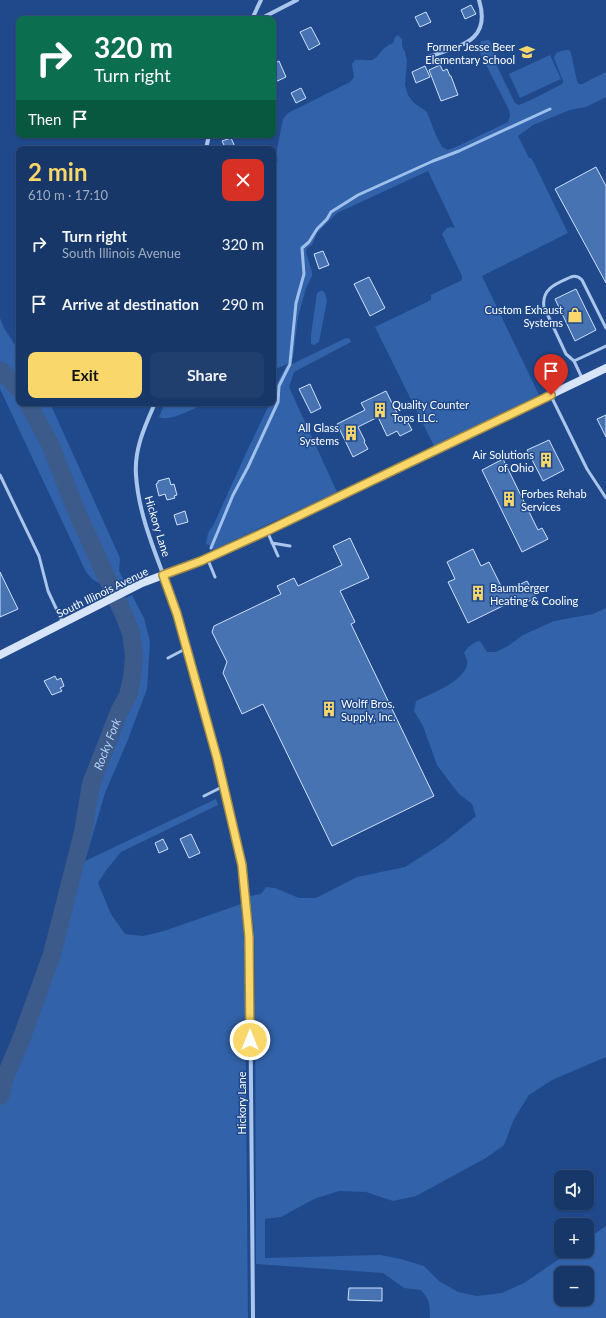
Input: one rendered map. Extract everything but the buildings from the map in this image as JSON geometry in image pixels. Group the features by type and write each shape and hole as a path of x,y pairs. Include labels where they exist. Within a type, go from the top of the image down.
{"main road":[{"name":"South Illinois Avenue","path":"0,655 138,585 207,558 267,531 606,369"}],"street":[{"path":"253,16 261,0"},
{"path":"266,16 297,0"},
{"path":"428,58 468,42 476,35 482,19 478,0"},
{"name":"Hickory Lane","path":"154,406 140,438 136,474 139,498 163,575 172,597 187,648 224,786 242,865 249,937 253,1318"}],"lane":[{"path":"583,379 574,361 566,354 544,307 543,298 546,292 550,287 574,276 580,277 606,328"},
{"path":"574,361 606,346"},
{"path":"551,395 587,469 606,498"},
{"path":"0,475 39,556 48,591 63,623"},
{"path":"267,531 278,556"},
{"path":"272,543 290,546"},
{"path":"207,558 215,577"},
{"path":"168,658 187,648"},
{"path":"204,796 224,786"}],"shaded area":[{"path":"398,35 402,39 402,46 405,52 407,61 405,85 408,95 413,102 427,112 442,147 448,150 508,122 510,116 509,110 478,49 481,41 489,40 494,50 496,64 515,103 519,105 562,84 563,81 554,58 560,51 569,50 571,53 579,84 582,84 606,72 606,97 586,107 570,110 533,125 518,136 529,158 531,158 534,163 568,233 482,276 539,395 434,446 375,327 431,300 431,295 462,280 462,276 442,234 447,228 455,228 428,171 337,213 317,233 312,245 307,248 306,252 312,276 306,288 298,317 293,358 290,363 276,369 276,161 278,161 276,154 283,119 288,113 350,82 354,77 352,64 355,60 375,59 386,47 393,43 395,37"},
{"path":"550,55 561,79 520,98 509,74"},
{"path":"322,290 325,293 327,301 319,342 314,345 311,344 311,335 317,293"},
{"path":"0,318 4,328 16,346 16,406 51,406 120,558 119,571 126,584 106,594 102,585 92,579 86,572 0,389"},
{"path":"346,338 350,339 351,342 294,372 289,387 337,492 213,550 211,546 206,544 208,533 214,524 269,406 276,406 276,385 286,367"},
{"path":"164,406 200,406 169,418 159,417"},
{"path":"132,595 144,618 150,642 147,689 127,742 105,793 85,861 216,799 218,805 121,852 98,883 111,914 125,934 143,936 164,931 241,904 245,979 248,1318 0,1318 0,1096 4,1080 22,1037 52,954 83,832 91,784 119,712 128,695 132,678 134,656 131,633 118,602"},
{"path":"606,608 606,1057 552,1080 529,1095 514,1119 504,1145 486,1158 416,1196 393,1201 366,1192 339,1191 314,1199 281,1217 265,1219 265,1258 380,1255 401,1259 424,1266 439,1281 458,1292 477,1296 502,1293 524,1283 561,1258 594,1258 594,1234 606,1226 606,1318 430,1318 429,1303 421,1290 404,1288 383,1273 256,1264 255,967 254,932 250,896 261,894 266,887 275,888 299,898 316,898 357,877 405,867 444,842 476,816 472,804 458,793 437,765 423,726 414,711 416,701 445,687 459,677 467,665 467,660 464,653 475,643 480,641 487,652 496,652 508,646 523,635 554,621 593,614"}],"waterway":[{"path":"290,363 296,303 304,274 302,248 309,242 317,229 327,219 331,212 358,195 550,109"},
{"path":"211,548 233,495 248,467 278,402 279,386 290,364"},
{"name":"Rocky Fork","path":"0,370 16,386"},
{"name":"Rocky Fork","path":"0,1096 4,1080 22,1037 52,954 83,832 91,784 119,712 128,695 132,678 134,656 131,633 124,615 78,515 50,444 30,406"}],"place":[{"name":"Former Jesse Beer Elementary School","path":"527,52"},
{"name":"Custom Exhaust Systems","path":"575,315"},
{"name":"Quality Counter Tops LLC.","path":"380,410"},
{"name":"All Glass Systems","path":"351,433"},
{"name":"Air Solutions of Ohio","path":"546,460"},
{"name":"Forbes Rehab Services","path":"509,499"},
{"name":"Baumberger Heating & Cooling","path":"478,593"},
{"name":"Wolff Bros. Supply, Inc.","path":"329,709"}],"route":[{"path":"250,1040 249,937 242,865 217,758 172,597 163,575 201,561 300,516 551,395"}]}
